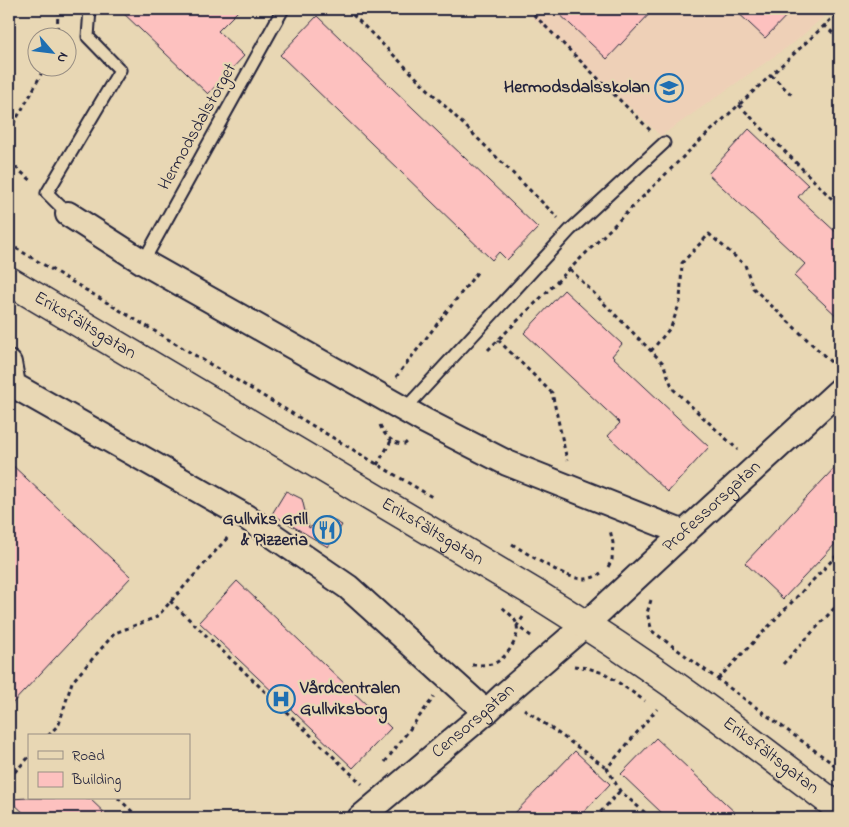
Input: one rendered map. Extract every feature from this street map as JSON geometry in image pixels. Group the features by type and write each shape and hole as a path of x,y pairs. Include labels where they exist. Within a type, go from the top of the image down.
{"street":[{"path":"68,214 143,262 404,410 507,463 684,532"},
{"name":"Eriksfältsgatan","path":"9,281 585,625 627,652 717,716 840,809"},
{"path":"9,363 14,385 246,517 348,587 486,712"},
{"name":"Professorsgatan","path":"585,625 840,390"},
{"name":"Censorsgatan","path":"360,818 486,712 585,625"}],"lane":[{"path":"68,214 47,193 120,70 88,37 90,9"},
{"name":"Hermodsdalstorget","path":"143,262 283,9"},
{"path":"404,410 570,230 664,144"}],"path":[{"path":"57,28 58,9"},
{"path":"347,9 570,230"},
{"path":"528,9 664,144"},
{"path":"485,353 687,153 840,11"},
{"path":"824,25 840,39"},
{"path":"771,75 793,96"},
{"path":"9,131 39,78"},
{"path":"739,105 840,207"},
{"path":"9,162 47,193"},
{"path":"651,351 672,327 680,302 682,262 709,234 745,265 754,288 840,372"},
{"path":"9,244 432,497"},
{"path":"570,269 663,363 673,389 756,467"},
{"path":"498,340 552,393 574,489"},
{"path":"377,464 391,441"},
{"path":"512,544 567,575 582,579 594,578 607,569 612,560 613,543 611,532 602,520 595,516 602,500"},
{"path":"51,734 59,724 72,682 115,633 156,617 246,517"},
{"path":"718,679 840,552"},
{"path":"652,599 647,613 652,631 840,770"},
{"path":"170,602 365,787"},
{"path":"783,664 840,602"},
{"path":"382,766 462,661 472,665 492,664 499,662 509,652 515,640 517,626 512,617 502,607"},
{"path":"504,695 607,768 620,791 651,818"},
{"path":"607,768 657,709"},
{"path":"9,778 28,758"},
{"path":"595,818 620,791"},
{"path":"120,800 139,818"},
{"path":"329,818 336,812"}],"shaded area":[{"name":"Hermodsdalsskolan","path":"524,9 832,9 796,41 661,136"}],"building":[{"path":"119,9 240,9 218,31 244,56 208,94"},
{"path":"554,9 654,9 607,59"},
{"path":"734,9 793,9 765,38"},
{"path":"317,16 538,228 507,260 499,252 492,260 280,55"},
{"path":"749,129 808,185 798,197 840,236 840,319 794,276 805,264 708,174"},
{"path":"564,290 622,344 612,356 709,447 668,492 608,436 620,423 524,333"},
{"path":"9,462 131,577 9,707"},
{"path":"840,462 840,539 783,599 745,563"},
{"path":"286,491 302,499 309,528 327,517 342,525 328,547 272,514"},
{"path":"237,581 391,728 353,768 199,622"},
{"path":"656,738 741,818 668,818 663,814 621,774"},
{"path":"575,751 610,784 582,814 578,818 510,818"},
{"path":"9,799 91,800 110,818 29,818"}],"place":[{"name":"Hermodsdalsskolan","path":"669,88"},
{"name":"Gullviks Grill & Pizzeria","path":"327,530"},
{"name":"Vårdcentralen Gullviksborg","path":"281,699"}]}
